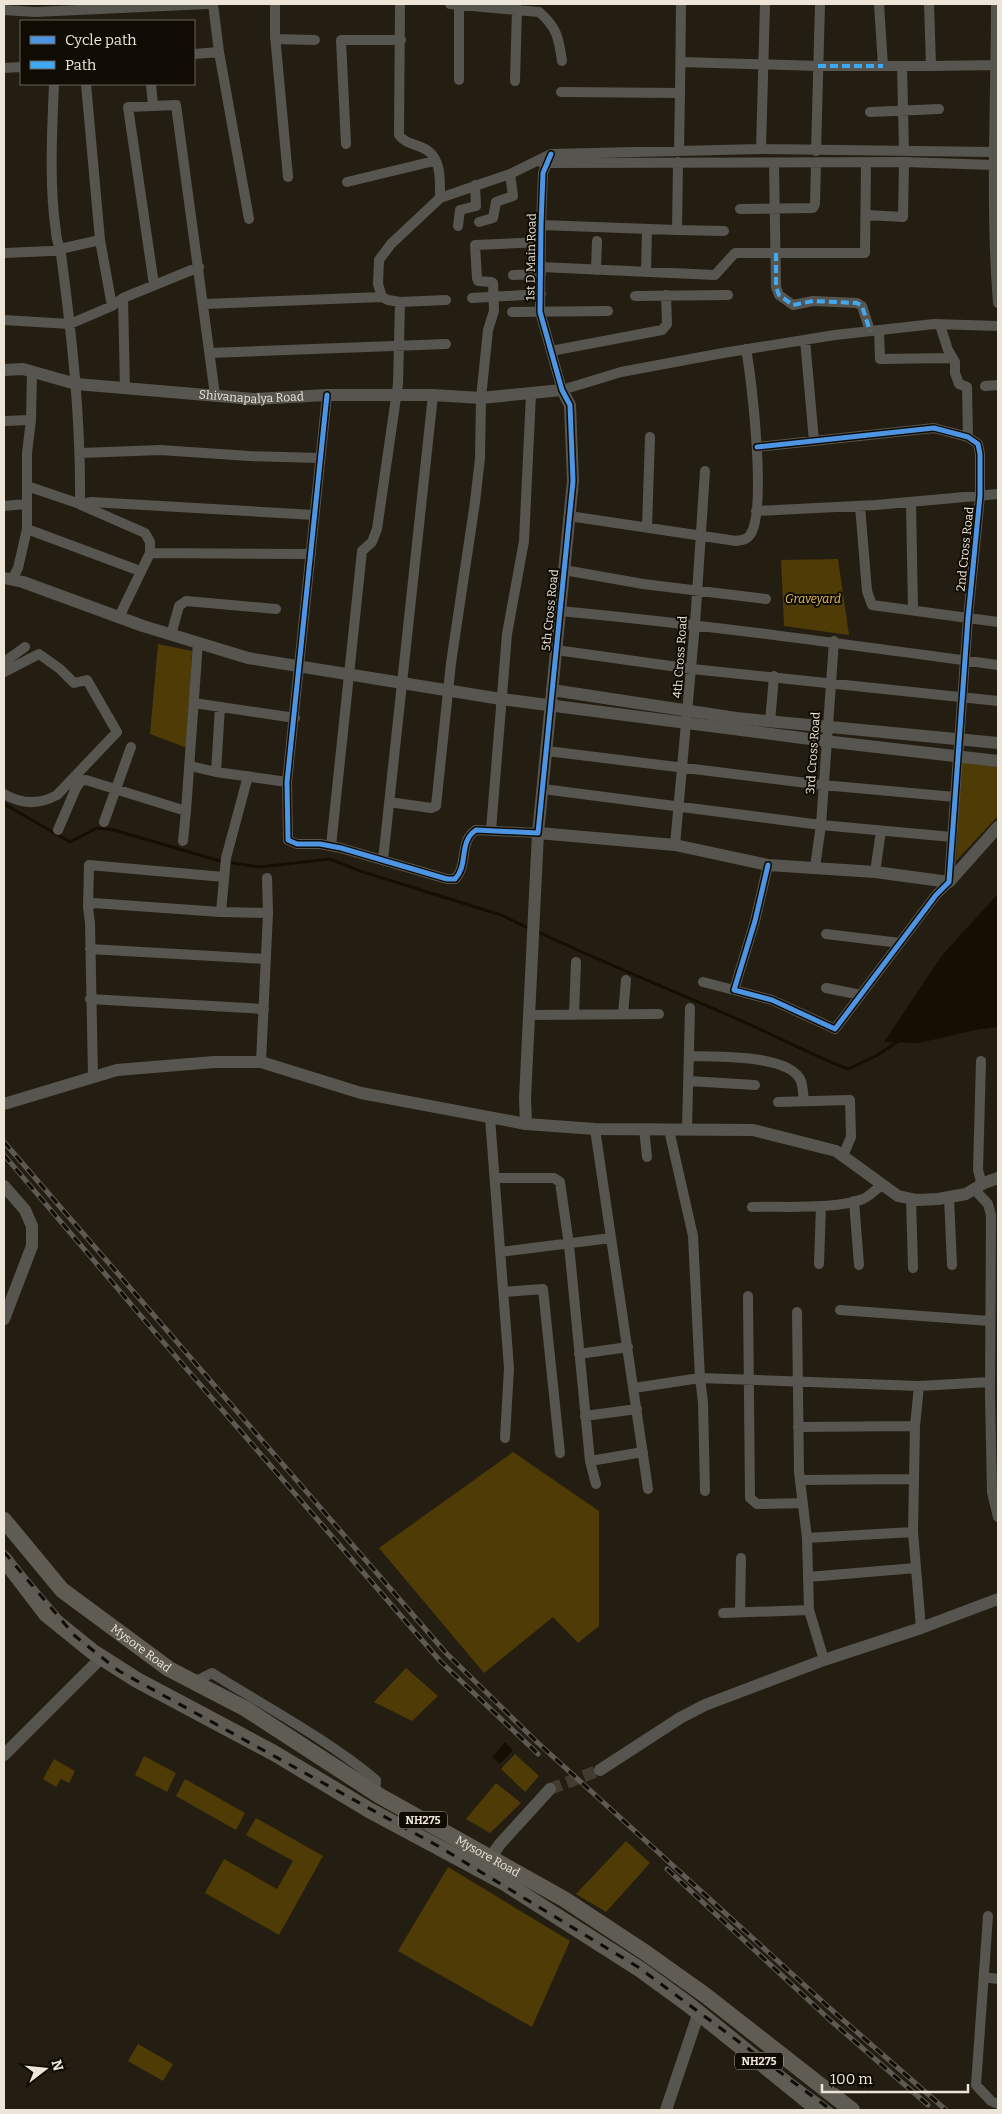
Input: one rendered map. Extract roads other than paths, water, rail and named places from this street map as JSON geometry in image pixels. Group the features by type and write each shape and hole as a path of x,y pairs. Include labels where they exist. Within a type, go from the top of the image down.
{"highway":[{"name":"Mysore Road","path":"4,1520 62,1590 169,1669 246,1709 375,1793 564,1899 646,1953 705,1995 852,2110"},
{"name":"Mysore Road","path":"4,1559 46,1614 102,1658 137,1680 274,1753 369,1810 505,1883 641,1970 699,2012 819,2110"}],"street":[{"path":"4,10 35,12 93,6 207,4"},
{"path":"213,4 219,52 250,219"},
{"path":"275,4 275,39 288,177"},
{"path":"400,4 399,135 405,142 430,152 440,170 440,198"},
{"path":"679,150 681,4"},
{"path":"761,150 765,4"},
{"path":"816,151 820,4"},
{"path":"879,4 883,66"},
{"path":"929,4 931,66"},
{"path":"996,4 994,252 998,304"},
{"path":"459,80 454,5 540,8 558,34 562,61"},
{"path":"515,81 516,8"},
{"path":"275,39 315,40"},
{"path":"346,144 341,40 401,40"},
{"path":"195,54 219,52"},
{"path":"680,62 818,66 996,65"},
{"path":"902,66 904,151"},
{"path":"4,68 20,67"},
{"path":"54,85 53,182 56,234 60,248 76,384 81,454 80,504"},
{"path":"86,85 100,240 112,306"},
{"path":"151,85 153,106"},
{"path":"561,92 680,93"},
{"path":"154,286 128,107 176,105 215,395"},
{"path":"870,112 939,109"},
{"path":"382,297 378,284 379,260 391,244 440,198 510,174 533,162 549,158 679,150 996,153"},
{"path":"549,158 774,164 904,162 996,164"},
{"name":"1st D Main Road","path":"549,158 543,173 540,225 540,312 562,390"},
{"path":"347,182 434,160"},
{"path":"677,230 678,162"},
{"path":"866,215 903,217 904,162"},
{"path":"740,209 814,207 816,163"},
{"path":"513,275 541,271 596,270 715,275 735,253 865,253 866,163"},
{"path":"774,164 776,287 779,295 793,305 813,301 857,303 862,306 874,331 880,359 951,358"},
{"path":"479,222 493,218 496,202 513,196 510,174"},
{"path":"458,226 460,210 476,206 475,185"},
{"path":"540,225 724,231"},
{"path":"646,272 647,229"},
{"path":"4,252 51,251 100,240"},
{"path":"596,240 596,270"},
{"path":"389,802 431,808 436,806 451,663 480,458 481,398 488,330 494,311 493,283 478,281 477,278 475,245 541,242"},
{"path":"4,320 70,324 112,306 123,298 199,267"},
{"path":"472,298 541,294"},
{"path":"551,351 662,330 667,324 666,295"},
{"path":"635,296 728,295"},
{"path":"204,304 382,297 400,302 446,300"},
{"path":"123,298 125,389"},
{"path":"331,846 362,551 372,542 377,529 397,395 400,302"},
{"path":"512,312 608,312"},
{"path":"757,447 934,428 968,437 967,387 959,384 955,373 955,362 951,358 940,324"},
{"path":"562,390 621,372 805,340 940,324 998,326"},
{"path":"805,340 814,441"},
{"path":"210,353 446,344"},
{"path":"569,516 736,541 746,539 751,534 756,511 757,447 746,349"},
{"name":"Shivanapalya Road","path":"4,370 22,370 76,384 125,389 135,387 254,399 327,395 433,395 481,398 562,390"},
{"path":"8,579 18,568 26,529 27,453 31,420 32,372"},
{"path":"985,386 998,385"},
{"name":"5th Cross Road","path":"526,1124 525,1098 538,833 573,482 570,405 562,390"},
{"path":"491,830 507,634 524,541 531,394"},
{"path":"327,395 288,782 288,840 297,844 331,846 447,879 454,879 460,873 464,844 470,834 476,830 491,830 676,845 768,865 875,872 949,882"},
{"path":"383,860 433,395"},
{"path":"4,421 31,420"},
{"path":"647,527 650,437"},
{"name":"2nd Cross Road","path":"949,882 968,618 980,496 980,454 978,444 968,437"},
{"path":"81,454 160,450 249,456 320,458"},
{"name":"4th Cross Road","path":"676,845 696,624 705,471"},
{"path":"27,486 80,504 145,533 150,542 150,553 140,570 119,617"},
{"path":"756,511 860,506 998,494"},
{"path":"80,504 92,502 314,515"},
{"path":"911,502 913,610"},
{"path":"4,506 26,504"},
{"path":"860,506 867,591 872,605 998,622"},
{"path":"26,529 140,570"},
{"path":"150,553 311,554"},
{"path":"564,570 643,584 766,599"},
{"path":"8,579 23,582 171,635 198,642 224,653 300,667 501,699 826,742 959,755 998,761"},
{"path":"171,635 179,606 186,601 276,608"},
{"path":"560,611 696,624 834,641 998,665"},
{"name":"3rd Cross Road","path":"815,867 821,825 834,641"},
{"path":"183,841 198,642"},
{"path":"4,662 24,647"},
{"path":"556,650 692,669 774,676 998,701"},
{"path":"4,672 39,654 74,683 87,680 117,732 57,795 44,802 29,803 4,794"},
{"path":"770,722 774,676"},
{"path":"552,690 770,722 998,744"},
{"path":"194,703 295,718"},
{"path":"216,772 220,707"},
{"path":"104,822 131,747"},
{"path":"547,751 683,766 720,773 823,785 955,797"},
{"path":"190,766 216,772 288,782"},
{"path":"221,912 226,862 248,776"},
{"path":"58,830 76,788 81,781 86,780 186,811"},
{"path":"543,789 821,825 952,837"},
{"path":"703,982 772,1000 835,1028 936,894 998,827"},
{"path":"875,872 881,830"},
{"path":"93,1076 88,907 89,865 224,877"},
{"path":"734,990 755,921 768,865"},
{"path":"261,1062 268,913 267,878"},
{"path":"88,907 93,903 221,912 268,913"},
{"path":"826,934 900,943"},
{"path":"90,949 266,959"},
{"path":"574,1015 576,962"},
{"path":"623,1014 626,980"},
{"path":"826,988 861,995"},
{"path":"90,999 264,1008"},
{"path":"687,1128 690,1008"},
{"path":"529,1015 659,1014"},
{"path":"690,1056 752,1059 783,1065 800,1080 804,1101"},
{"path":"4,1104 117,1070 214,1062 261,1062 361,1093 526,1124 595,1129 669,1130 687,1128 753,1130 836,1150 898,1196 911,1199 924,1200 966,1194 998,1178"},
{"path":"980,1062 978,1187 988,1204 994,1240 994,1298 990,1321 994,1344 990,1382 994,1396 995,1474 992,1492 998,1517"},
{"path":"689,1081 755,1085"},
{"path":"778,1102 850,1100 850,1138 843,1156"},
{"path":"490,1118 509,1384 505,1438"},
{"path":"595,1129 648,1489"},
{"path":"644,1129 647,1158"},
{"path":"669,1130 693,1236 700,1378 703,1402 706,1491"},
{"path":"495,1178 554,1178 560,1182 590,1461 596,1484"},
{"path":"752,1207 821,1206 854,1201 864,1198 882,1185"},
{"path":"4,1186 25,1210 32,1226 32,1246 4,1319"},
{"path":"948,1197 952,1265"},
{"path":"911,1199 913,1268"},
{"path":"854,1201 859,1265"},
{"path":"819,1264 821,1206"},
{"path":"500,1252 568,1245 611,1238"},
{"path":"503,1292 543,1289 560,1453"},
{"path":"748,1296 750,1498 757,1504 803,1503"},
{"path":"840,1310 990,1321"},
{"path":"797,1312 800,1480 807,1538 809,1610 824,1660"},
{"path":"579,1354 628,1347"},
{"path":"634,1388 700,1378 749,1378 919,1386 990,1382"},
{"path":"919,1386 915,1426 913,1532 921,1628"},
{"path":"585,1416 637,1408"},
{"path":"798,1427 915,1426"},
{"path":"590,1461 643,1452"},
{"path":"800,1480 913,1479"},
{"path":"807,1538 913,1532"},
{"path":"740,1612 741,1558"},
{"path":"808,1577 916,1568"},
{"path":"600,1770 680,1718 705,1705 824,1660 998,1600"},
{"path":"723,1613 809,1610"},
{"path":"4,1755 102,1658"},
{"path":"490,1858 500,1844 550,1789"},
{"path":"988,1916 976,2085 991,2101 998,2104"},
{"path":"984,1977 998,1979"},
{"path":"666,2110 699,2012"}],"waterway":[{"path":"4,804 70,842 97,828 114,830 220,861 260,867 330,859 360,871 501,915 530,929"},
{"path":"536,931 848,1069 876,1056 900,1040"}],"tunnel":[{"path":"550,1789 600,1770"}],"railway":[{"path":"4,1142 446,1653 538,1743 834,2012 946,2110"},
{"path":"4,1155 158,1336 441,1662 538,1754"},
{"path":"4,1552 75,1636 119,1671 438,1846 638,1967 831,2110"},
{"path":"667,1869 830,2020 928,2105"}],"park label":[{"name":"Graveyard","path":"813,599"}]}
